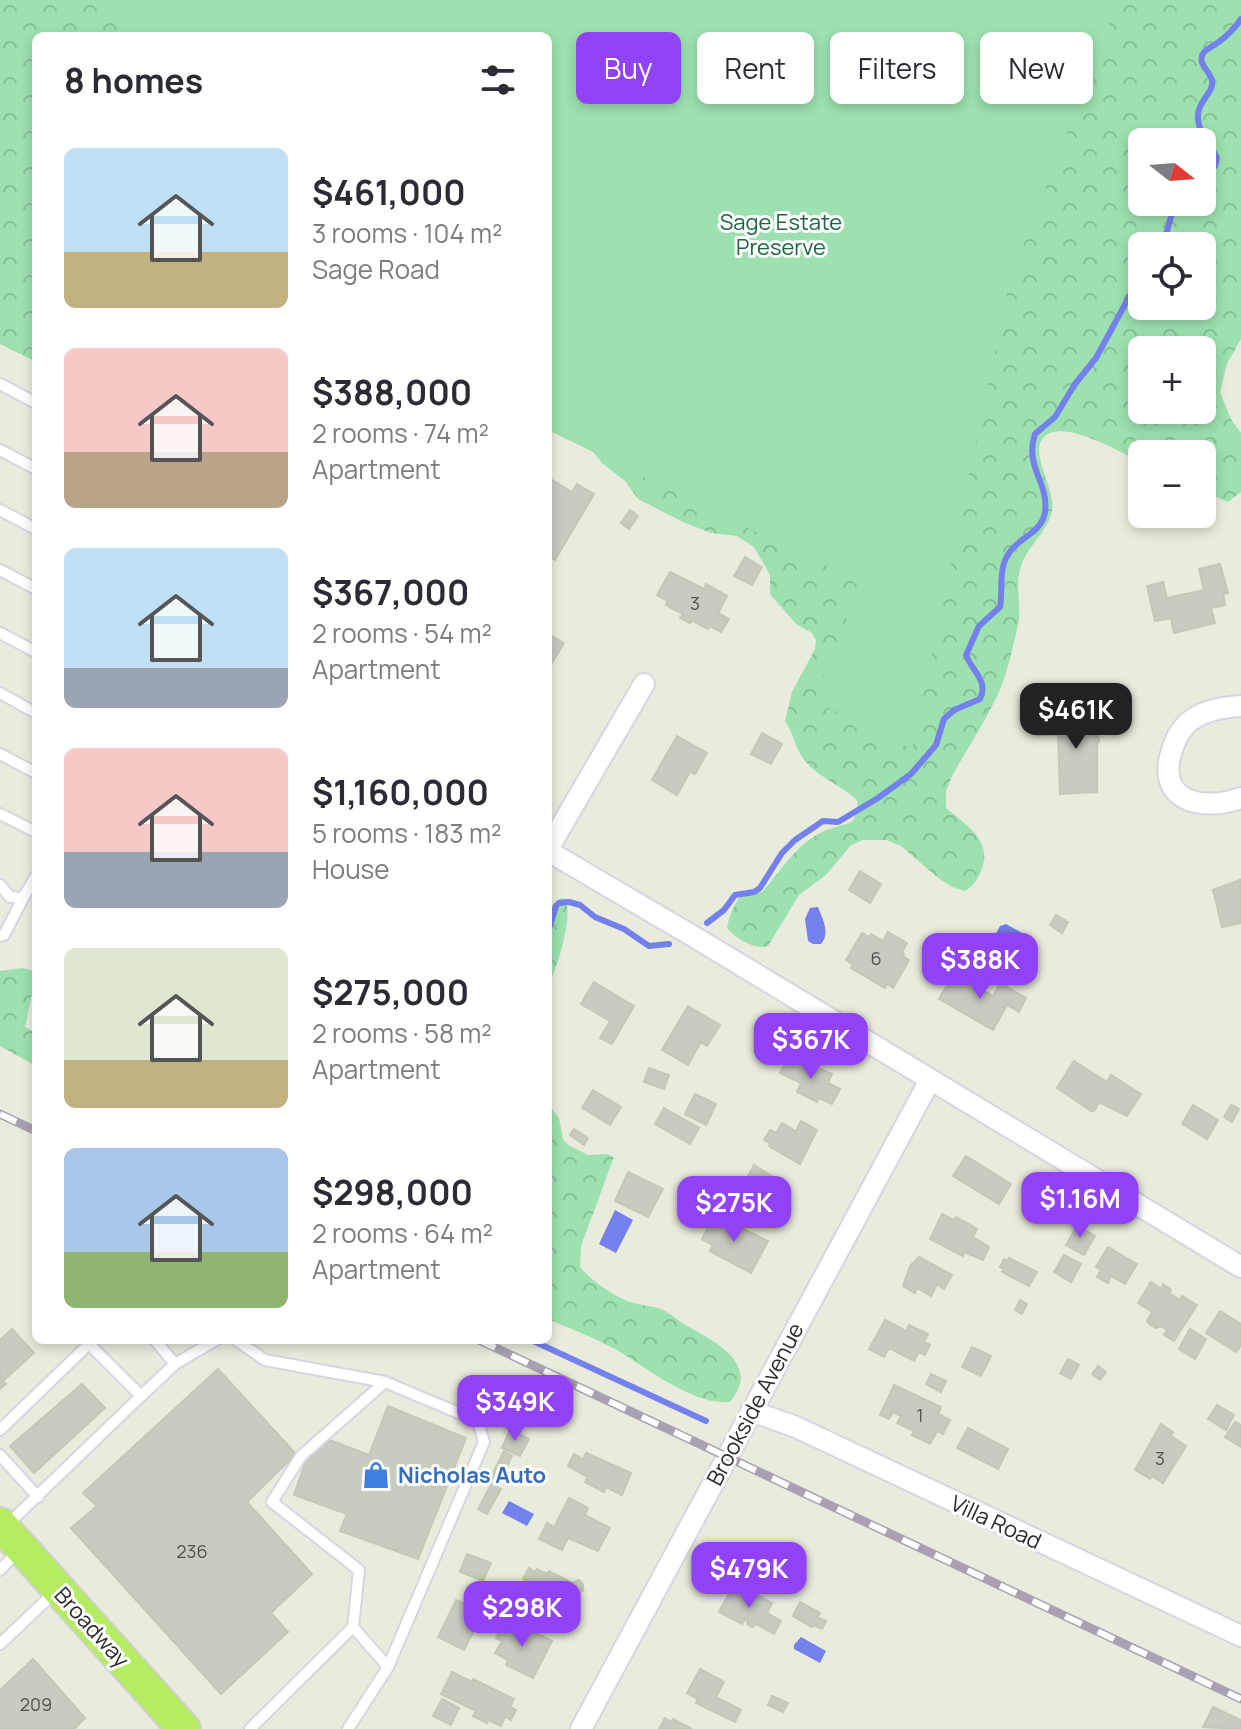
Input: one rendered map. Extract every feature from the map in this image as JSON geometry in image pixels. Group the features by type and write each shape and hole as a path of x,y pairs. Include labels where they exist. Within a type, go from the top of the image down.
{"main road":[{"name":"Broadway","path":"6,1543 59,1589 184,1729"}],"street":[{"path":"552,843 644,684"},
{"path":"1241,706 1215,710 1187,723 1173,747 1168,779 1175,792 1189,801 1219,802 1241,798"},
{"path":"552,852 1241,1267"},
{"name":"Brookside Avenue","path":"581,1729 930,1080"},
{"name":"Villa Road","path":"751,1411 796,1427 1241,1636"}],"lane":[{"path":"0,384 32,401"},
{"path":"0,450 32,467"},
{"path":"0,510 32,527"},
{"path":"0,570 32,587"},
{"path":"0,633 32,650"},
{"path":"0,693 32,711"},
{"path":"0,754 32,771"},
{"path":"0,814 32,830"},
{"path":"0,936 4,935 32,883"},
{"path":"0,885 10,897 23,898"},
{"path":"0,1430 89,1344 141,1396"},
{"path":"158,1344 175,1364"},
{"path":"6,1543 38,1497 141,1396 175,1364 209,1344"},
{"path":"242,1344 265,1360 385,1382 478,1421 484,1442 388,1667 348,1729"},
{"path":"250,1729 353,1627 359,1570 272,1502 301,1456 385,1382"},
{"path":"0,1455 38,1497"},
{"path":"0,1644 59,1589"},
{"path":"353,1627 388,1667"}],"green space":[{"name":"Sage Estate Preserve","path":"0,0 1241,0 1241,339 1227,364 1220,392 1232,421 1241,433 1241,492 1228,502 1216,497 1216,440 1128,440 1128,456 1079,434 1054,432 1045,436 1039,451 1052,511 1020,570 1018,625 1000,690 946,791 946,808 981,842 984,860 978,877 965,891 952,887 901,846 886,840 863,840 851,845 826,875 799,895 768,946 746,943 727,928 742,894 762,892 813,837 853,821 858,808 857,800 805,761 785,721 792,692 815,649 816,640 812,633 796,624 770,594 770,575 754,547 737,536 711,533 683,522 638,499 625,481 602,463 552,400 552,32 32,32 32,360 0,344"},
{"name":"Sage Estate Preserve","path":"100,0 1119,0 1093,67 1093,32 980,32 980,104 1079,104 1009,283 912,749 814,701 861,583 552,432 552,32 129,32"},
{"path":"561,898 566,899 566,931 552,976 552,905"},
{"path":"22,968 32,970 32,994 25,1027 32,1031 32,1064 0,1046 0,971"},
{"path":"552,1109 559,1118 563,1139 568,1145 588,1155 614,1157 581,1246 580,1267 613,1294 629,1302 661,1309 721,1347 738,1365 741,1376 738,1388 730,1402 701,1398 685,1392 592,1338 552,1321"}],"water":[{"path":"818,907 825,935 821,944 813,944 808,941 805,919 810,908"},
{"path":"1006,924 1031,938 1033,943 1029,951 1023,952 993,939 1000,926"},
{"path":"615,1210 633,1220 616,1253 599,1244"},
{"path":"509,1501 534,1514 527,1526 502,1513"},
{"path":"801,1637 826,1651 820,1663 794,1649"}],"building":[{"path":"552,480 572,492 577,484 594,494 555,560 552,558"},
{"path":"630,510 638,516 629,529 621,523"},
{"path":"745,557 762,567 752,585 734,576"},
{"path":"1220,564 1228,593 1223,594 1225,605 1211,608 1215,623 1174,633 1171,618 1155,621 1147,586 1163,582 1167,598 1204,590 1199,569"},
{"path":"670,572 704,589 706,584 727,596 718,613 729,619 721,632 680,618 683,614 666,605 668,601 657,595"},
{"path":"552,636 564,643 552,663"},
{"path":"1103,715 1103,732 1098,733 1097,742 1097,792 1060,794 1058,734 1037,735 1036,720"},
{"path":"762,733 782,744 771,764 751,754"},
{"path":"677,736 707,753 695,774 690,772 677,795 652,780"},
{"path":"860,871 881,884 870,903 849,890"},
{"path":"1240,880 1241,923 1222,927 1213,890"},
{"path":"1056,915 1068,922 1062,933 1050,925"},
{"path":"888,932 907,943 902,952 909,960 893,988 887,984 885,988 851,968 853,965 846,960 862,933 883,941"},
{"path":"954,973 993,996 1000,983 1026,998 1019,1012 1007,1005 993,1030 939,999"},
{"path":"594,982 634,1006 612,1044 600,1038 610,1021 581,1004"},
{"path":"688,1006 720,1025 707,1046 701,1042 688,1065 662,1050"},
{"path":"788,1058 808,1068 810,1064 832,1074 828,1083 840,1089 832,1104 819,1098 817,1102 797,1092 801,1083 780,1073"},
{"path":"1074,1061 1107,1082 1111,1075 1141,1094 1127,1116 1099,1102 1091,1111 1057,1088"},
{"path":"649,1068 669,1075 664,1089 644,1082"},
{"path":"593,1090 621,1107 610,1125 582,1108"},
{"path":"695,1094 716,1104 706,1125 685,1114"},
{"path":"1193,1105 1218,1120 1207,1139 1182,1124"},
{"path":"1231,1105 1239,1109 1232,1122 1224,1117"},
{"path":"664,1108 699,1128 690,1144 655,1124"},
{"path":"801,1121 817,1130 800,1164 764,1140 770,1130 776,1133 782,1123 796,1131"},
{"path":"574,1129 588,1138 584,1145 570,1135"},
{"path":"966,1156 1011,1184 999,1204 953,1176"},
{"path":"754,1165 786,1185 776,1205 780,1207 775,1215 761,1207 763,1203 759,1205 739,1193"},
{"path":"628,1172 663,1189 648,1217 615,1201"},
{"path":"942,1214 954,1220 956,1217 977,1229 973,1237 989,1247 983,1260 964,1252 963,1256 930,1239"},
{"path":"714,1215 768,1241 751,1273 710,1251 713,1245 702,1239"},
{"path":"1077,1226 1095,1236 1084,1255 1066,1245"},
{"path":"1108,1247 1137,1264 1125,1284 1111,1276 1108,1283 1097,1277 1101,1270 1096,1267"},
{"path":"1064,1255 1081,1264 1071,1282 1054,1272"},
{"path":"919,1257 952,1275 944,1289 937,1284 931,1296 917,1288 915,1293 903,1286 910,1266"},
{"path":"1009,1258 1037,1272 1029,1286 1002,1272 1004,1269 1000,1267 1004,1259 1008,1261"},
{"path":"1151,1282 1161,1289 1163,1284 1171,1290 1169,1293 1180,1300 1182,1296 1197,1305 1174,1341 1164,1335 1167,1330 1149,1324 1147,1321 1152,1312 1138,1303"},
{"path":"1020,1300 1027,1304 1022,1314 1015,1310"},
{"path":"1220,1311 1241,1324 1241,1345 1236,1352 1206,1333"},
{"path":"885,1320 906,1331 909,1325 928,1334 924,1342 930,1345 925,1355 919,1352 914,1361 889,1348 884,1357 869,1349"},
{"path":"12,1329 34,1353 3,1381 6,1384 0,1389 0,1340"},
{"path":"1190,1329 1206,1339 1195,1359 1179,1349"},
{"path":"972,1347 991,1356 981,1376 962,1367"},
{"path":"1068,1359 1079,1365 1071,1379 1060,1373"},
{"path":"1098,1366 1106,1372 1100,1380 1092,1374"},
{"path":"218,1369 296,1454 247,1502 312,1574 271,1613 288,1632 221,1694 71,1528 97,1506 83,1493"},
{"path":"931,1374 946,1381 941,1392 926,1384"},
{"path":"82,1384 105,1408 34,1473 10,1446"},
{"path":"894,1385 941,1407 938,1414 950,1420 943,1434 937,1431 930,1444 897,1423 901,1416 893,1412 889,1419 880,1415"},
{"path":"1217,1405 1234,1415 1226,1430 1208,1419"},
{"name":"Nicholas Auto","path":"388,1406 466,1438 418,1559 340,1531 347,1514 294,1495 308,1455 327,1439 369,1455"},
{"path":"1235,1422 1241,1425 1241,1447 1225,1437"},
{"path":"1161,1424 1173,1432 1171,1436 1186,1446 1163,1483 1135,1470"},
{"path":"968,1428 1008,1449 998,1469 957,1448"},
{"path":"510,1430 529,1439 520,1456 502,1448"},
{"path":"504,1451 512,1456 502,1477 493,1473"},
{"path":"586,1453 631,1473 622,1495 606,1487 604,1492 585,1482 588,1477 568,1466 574,1454 583,1459"},
{"path":"492,1474 500,1478 496,1486 501,1489 487,1514 478,1509 492,1483 488,1481"},
{"path":"569,1498 588,1508 585,1515 610,1528 598,1551 568,1538 562,1550 539,1539 547,1523 554,1527"},
{"path":"467,1554 491,1563 483,1581 460,1572"},
{"path":"529,1568 547,1574 549,1571 572,1583 579,1580 583,1590 579,1594 572,1592 564,1607 538,1593 540,1589 523,1579"},
{"path":"733,1586 744,1592 746,1589 772,1603 767,1613 781,1621 774,1634 756,1624 752,1627 747,1624 748,1620 745,1619 742,1624 719,1612"},
{"path":"456,1600 483,1613 464,1650 438,1637"},
{"path":"800,1602 820,1613 812,1627 793,1616"},
{"path":"819,1618 826,1621 822,1629 815,1626"},
{"path":"504,1623 516,1629 518,1624 552,1641 533,1678 506,1665 508,1660 495,1653 502,1641 496,1638"},
{"path":"33,1659 85,1718 74,1729 0,1729 0,1690"},
{"path":"700,1669 724,1682 716,1697 741,1710 735,1722 696,1703 698,1699 687,1693"},
{"path":"452,1672 514,1699 510,1707 516,1710 511,1720 505,1717 501,1726 488,1720 487,1723 473,1716 476,1711 441,1694"},
{"path":"772,1696 788,1703 783,1712 768,1705"},
{"path":"442,1699 459,1708 451,1725 433,1716"},
{"path":"1213,1707 1241,1720 1241,1729 1203,1727"},
{"path":"665,1718 671,1722 673,1719 692,1729 659,1729"}],"waterway":[{"path":"1200,128 1198,113 1212,84 1202,56 1229,34 1241,19"},
{"path":"1216,156 1216,162"},
{"path":"1167,232 1171,216"},
{"path":"707,923 724,910 735,895 760,888 782,853 795,840 823,821 838,822 911,774 936,745 944,719 954,710 980,699 981,681 966,655 979,626 1000,607 1006,559 1013,548 1040,525 1045,512 1044,492 1032,456 1035,434 1055,417 1075,384 1096,358 1128,299"},
{"path":"552,919 556,906 569,902 624,929 649,946 669,944"},
{"path":"540,1344 706,1421"}],"railway":[{"path":"0,1114 32,1129"},
{"path":"487,1344 1241,1699"}],"place":[{"name":"Nicholas Auto","path":"376,1475"}]}
